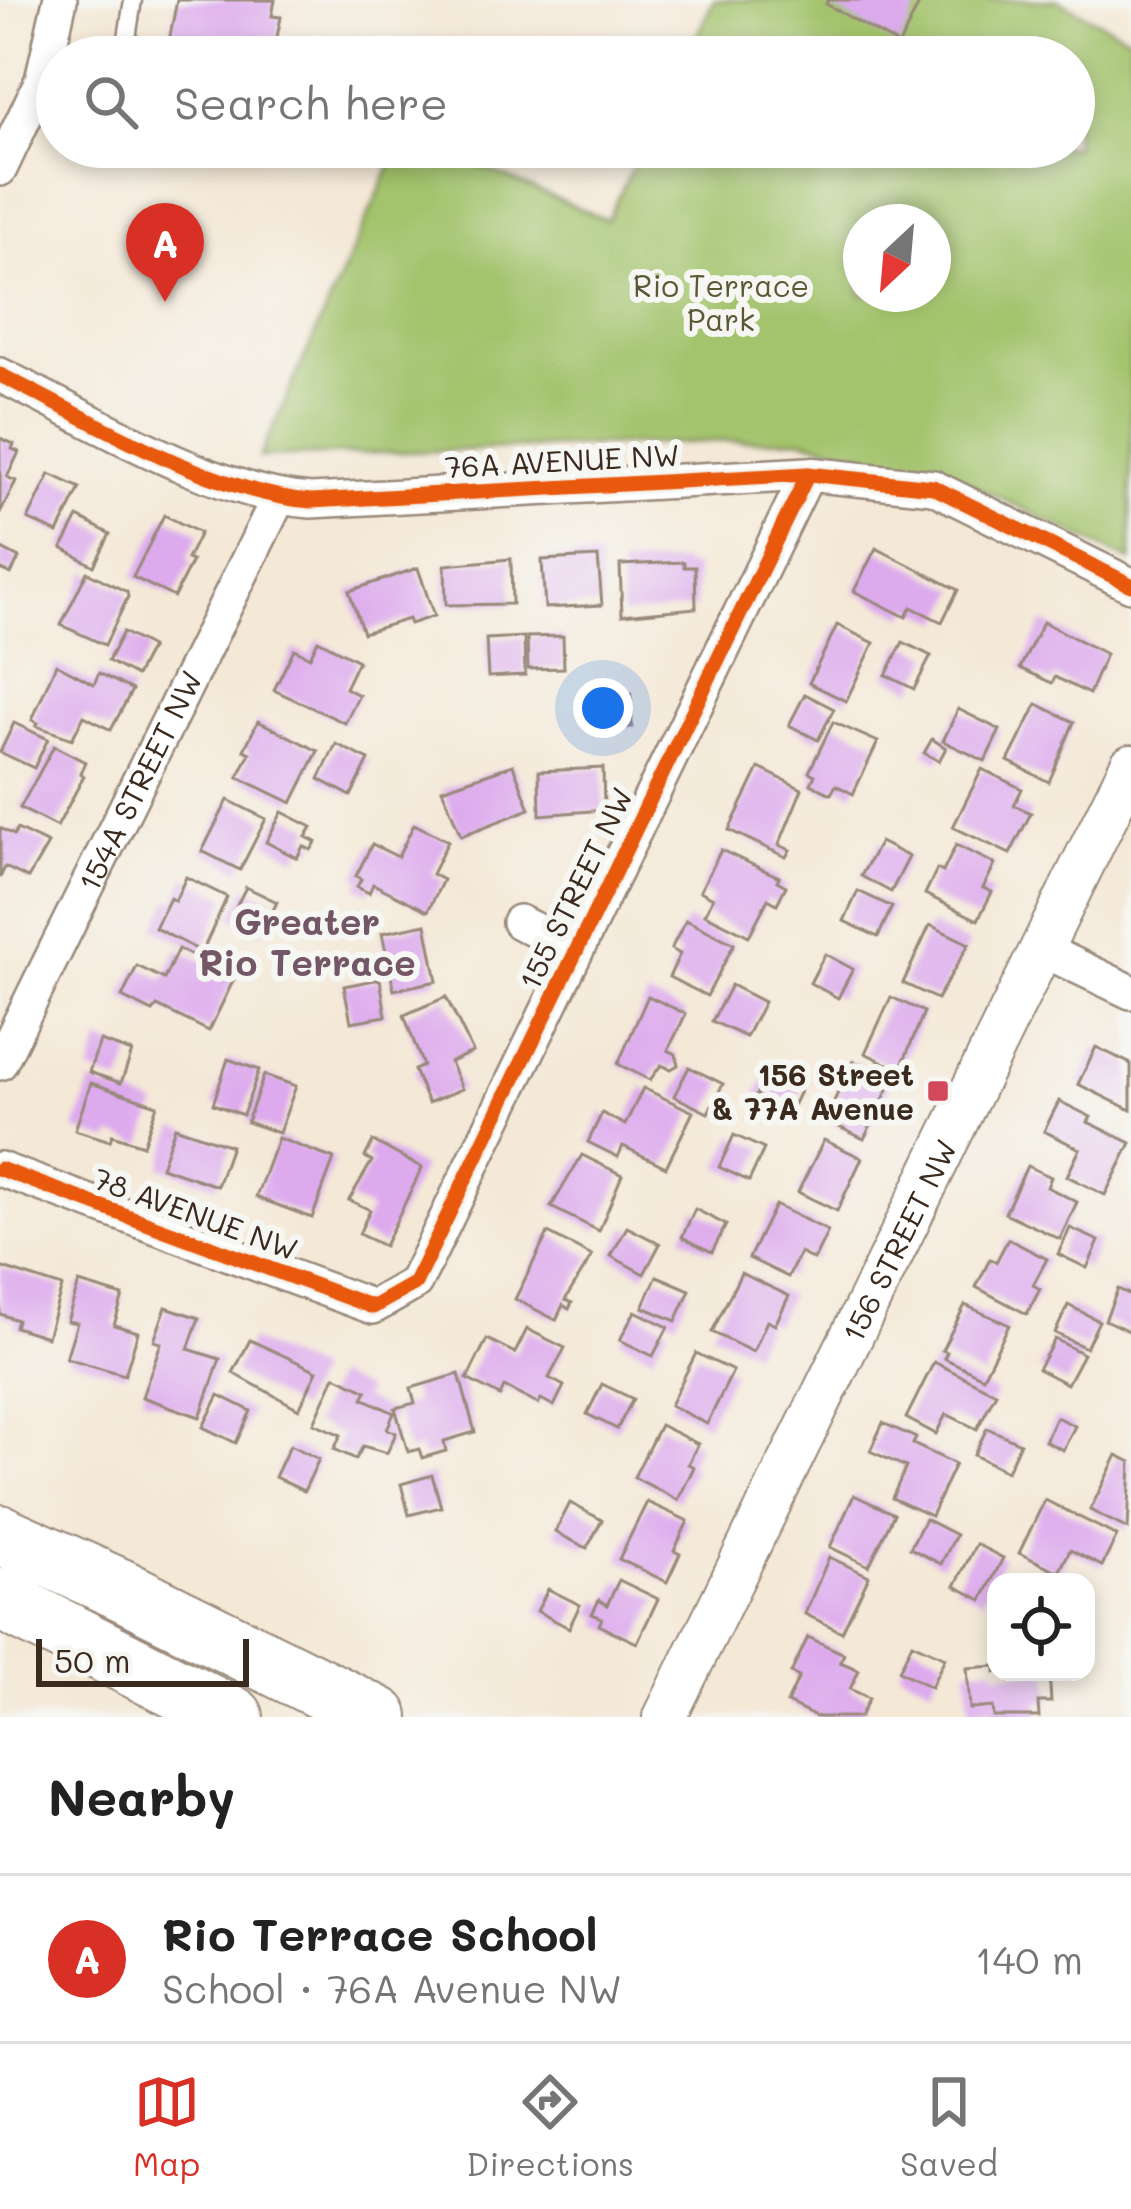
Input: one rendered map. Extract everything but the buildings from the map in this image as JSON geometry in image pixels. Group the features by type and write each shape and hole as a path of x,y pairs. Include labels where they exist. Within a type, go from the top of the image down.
{"highway":[{"path":"0,1535 378,1717"},
{"path":"0,1599 233,1717"}],"street":[{"path":"55,36 60,0"},
{"path":"0,169 36,100"},
{"name":"76A AVENUE NW","path":"0,375 206,475 278,499 808,474 933,487 1131,585"},
{"name":"155 STREET NW","path":"373,1306 416,1283 808,474"},
{"name":"154A STREET NW","path":"0,1063 278,499"},
{"name":"156 STREET NW","path":"669,1708 1131,766"},
{"name":"155 STREET NW","path":"519,922 574,950"},
{"path":"1041,949 1131,992"},
{"name":"78 AVENUE NW","path":"0,1169 373,1306"}],"lane":[{"path":"127,36 133,0"}],"green space":[{"name":"Rio Terrace Park","path":"714,0 1057,0 1131,38 1131,561 957,477 799,439 260,457 390,168 484,168 607,220 633,168 1095,168 1095,36 696,36"}],"cycle path":[{"path":"0,375 152,452 233,485 273,495 311,501 808,474 933,487 1131,585"},
{"path":"0,1169 373,1307 415,1283 808,474"}],"place":[{"name":"Rio Terrace School","path":"165,302"},
{"name":"156 Street & 77A Avenue","path":"938,1091"}],"district":[{"name":"Greater Rio Terrace","path":"307,940"}]}
